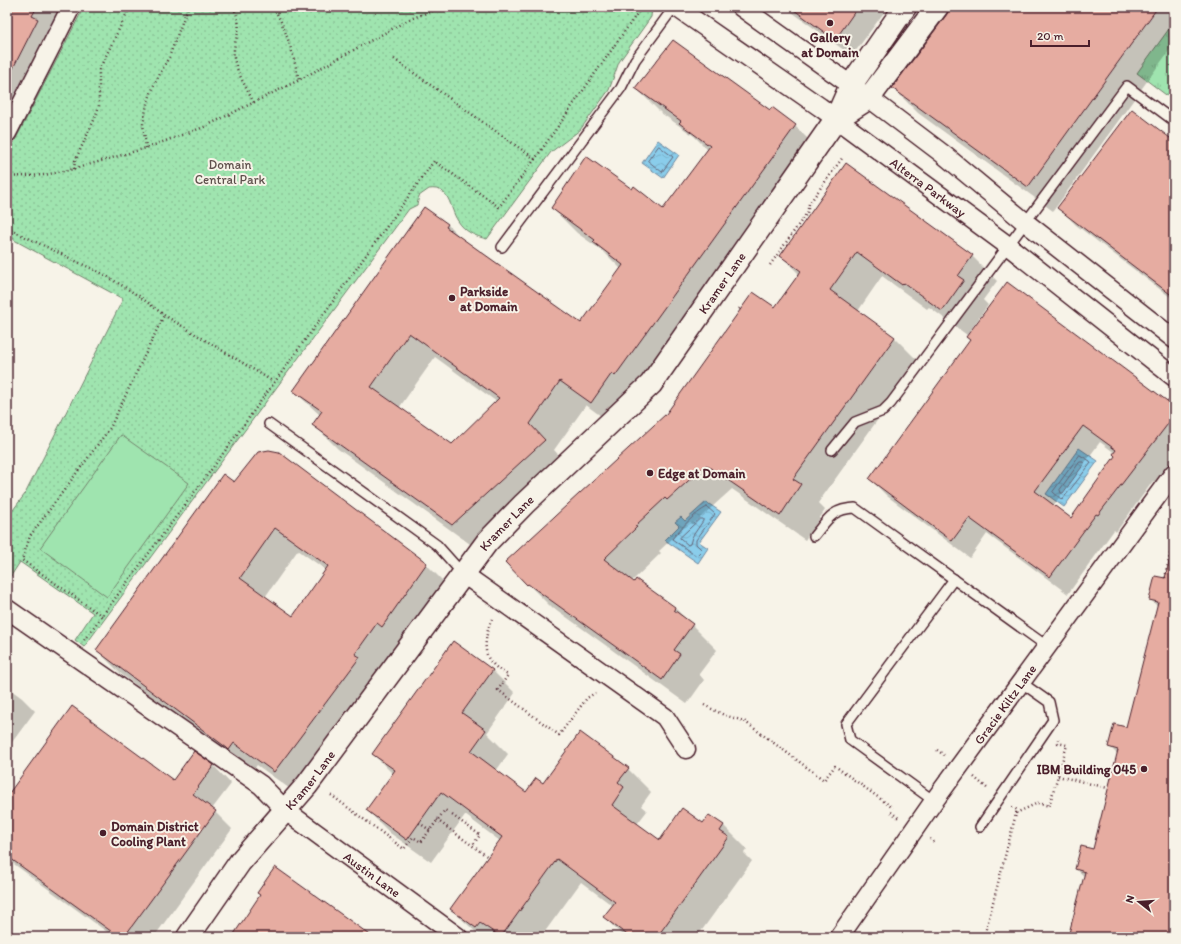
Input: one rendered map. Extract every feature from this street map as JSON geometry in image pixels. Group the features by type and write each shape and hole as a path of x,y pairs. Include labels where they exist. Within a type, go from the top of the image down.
{"street":[{"path":"7,133 71,7"},
{"name":"Alterra Parkway","path":"675,7 836,119 1007,245 1174,377"},
{"path":"741,7 869,98 943,154 1025,222 1174,339"},
{"name":"Kramer Lane","path":"188,937 240,862 286,811 350,727 486,542 651,384 836,119 851,85 905,7"},
{"name":"Kramer Lane","path":"836,119 869,98 937,7"},
{"name":"Gracie Kiltz Lane","path":"839,937 934,801 1022,684 1174,473"},
{"path":"462,573 665,717 686,749"},
{"name":"Austin Lane","path":"7,609 261,785 286,811 458,937"}],"lane":[{"path":"502,247 621,88 635,60 675,7"},
{"path":"832,450 855,422 883,411 891,403 1007,245 1127,86 1174,121"},
{"path":"269,424 437,545 462,573"},
{"path":"814,536 834,512 856,508 1048,647"},
{"path":"934,801 850,740 846,724 954,579"},
{"path":"980,828 1053,720 1049,702 1022,684"}],"path":[{"path":"74,169 75,161 99,106 99,70 130,7"},
{"path":"146,148 143,124 147,104 154,85 169,57 188,7"},
{"path":"233,7 237,15 239,27 234,58 245,87 254,103"},
{"path":"272,7 280,18 291,46 299,80"},
{"path":"7,177 44,175 74,169 146,148 204,127 299,80 410,19 444,7"},
{"path":"82,642 274,382 434,160 499,207 535,159 641,8 637,7"},
{"path":"394,59 535,159"},
{"path":"770,265 807,213 809,204 843,157"},
{"path":"7,228 104,275 139,296 164,315 274,382"},
{"path":"102,616 22,560 30,536 110,428 164,315"},
{"path":"1165,578 1171,550 1174,546"},
{"path":"492,620 486,638 487,650 491,663 508,676 498,690 559,735 587,698 595,693"},
{"path":"704,705 724,715 744,721 824,780 835,766 893,808"},
{"path":"1016,813 1038,804 1049,806 1067,745 1058,743 1057,740 1062,735"},
{"path":"971,775 989,790"},
{"path":"1058,776 1108,788"},
{"path":"331,795 404,849 413,837 421,842 445,810 480,835 472,846"},
{"path":"984,937 1017,810 1008,803"},
{"path":"437,820 488,857"},
{"path":"419,823 430,830"}],"green space":[{"name":"Domain Central Park","path":"84,7 652,7 651,17 619,62 609,90 580,130 551,152 487,239 474,235 464,228 455,216 448,199 442,191 429,189 419,196 417,205 409,209 84,647 75,640 93,613 20,562 7,582 7,518 25,494 123,299 14,240 7,217 7,156"},
{"path":"1174,22 1174,101 1137,73"},
{"path":"121,435 189,483 107,597 40,548"}],"water":[{"path":"658,140 679,155 663,178 642,163"},
{"path":"1079,448 1098,461 1064,507 1046,494"},
{"path":"706,502 721,512 699,542 708,548 698,563 665,540 679,526 675,522 681,517 685,521"}],"building":[{"path":"7,7 37,7 32,16 38,19 7,80"},
{"name":"Gallery at Domain","path":"790,7 858,7 835,40"},
{"path":"950,7 1158,7 1028,187 892,88 947,14"},
{"name":"Parkside at Domain","path":"673,40 770,110 772,107 796,125 615,376 612,373 591,403 560,381 530,424 545,440 452,525 312,425 322,411 293,391 424,207 448,224 446,227 581,323 623,265 593,242 595,240 551,208 586,156 632,189 634,186 663,209 710,146 679,123 681,121 635,88","holes":["409,333 499,398 452,444 371,387"]},
{"path":"1132,109 1174,141 1174,297 1057,208"},
{"name":"Edge at Domain","path":"846,163 973,255 958,276 964,280 942,311 904,283 902,285 857,252 830,290 895,337 793,479 801,484 780,516 706,465 667,500 665,498 635,526 637,527 604,559 634,582 636,579 675,607 674,610 693,624 674,650 680,654 662,680 528,584 527,585 505,562 666,414 753,292 775,307 801,271 780,256"},
{"path":"1007,282 1174,406 1174,416 1098,515 1096,514 1050,577 969,518 952,541 869,479 970,340 966,337","holes":["1083,426 1116,450 1113,454 1115,456 1071,518 1035,491"]},
{"path":"269,450 279,452 427,563 382,627 377,623 355,654 360,657 274,772 234,743 229,750 96,650 223,474 234,482 258,452","holes":["275,528 328,566 293,616 240,578"]},
{"name":"IBM Building 045","path":"1169,562 1174,563 1174,937 1068,937 1085,872 1075,869 1081,846 1093,849 1118,750 1108,747 1114,724 1126,727 1158,602 1149,600 1155,576 1165,578"},
{"path":"453,641 493,670 462,713 486,730 471,751 526,792 536,778 543,783 580,732 629,768 618,782 624,787 612,805 660,840 682,808 703,823 709,815 724,825 720,831 729,837 657,937 630,937 603,917 615,902 557,859 501,937 480,923 476,928 450,909 502,837 441,792 407,840 366,810 395,770 372,754"},
{"name":"Domain District Cooling Plant","path":"72,706 173,780 194,751 214,765 193,794 216,811 124,937 119,937 7,856 7,796"},
{"path":"275,867 373,937 232,937 260,895 257,893"}],"place":[{"name":"Gallery at Domain","path":"830,23"},
{"name":"Parkside at Domain","path":"452,298"},
{"name":"Edge at Domain","path":"650,473"},
{"name":"IBM Building 045","path":"1144,769"},
{"name":"Domain District Cooling Plant","path":"103,833"}]}
